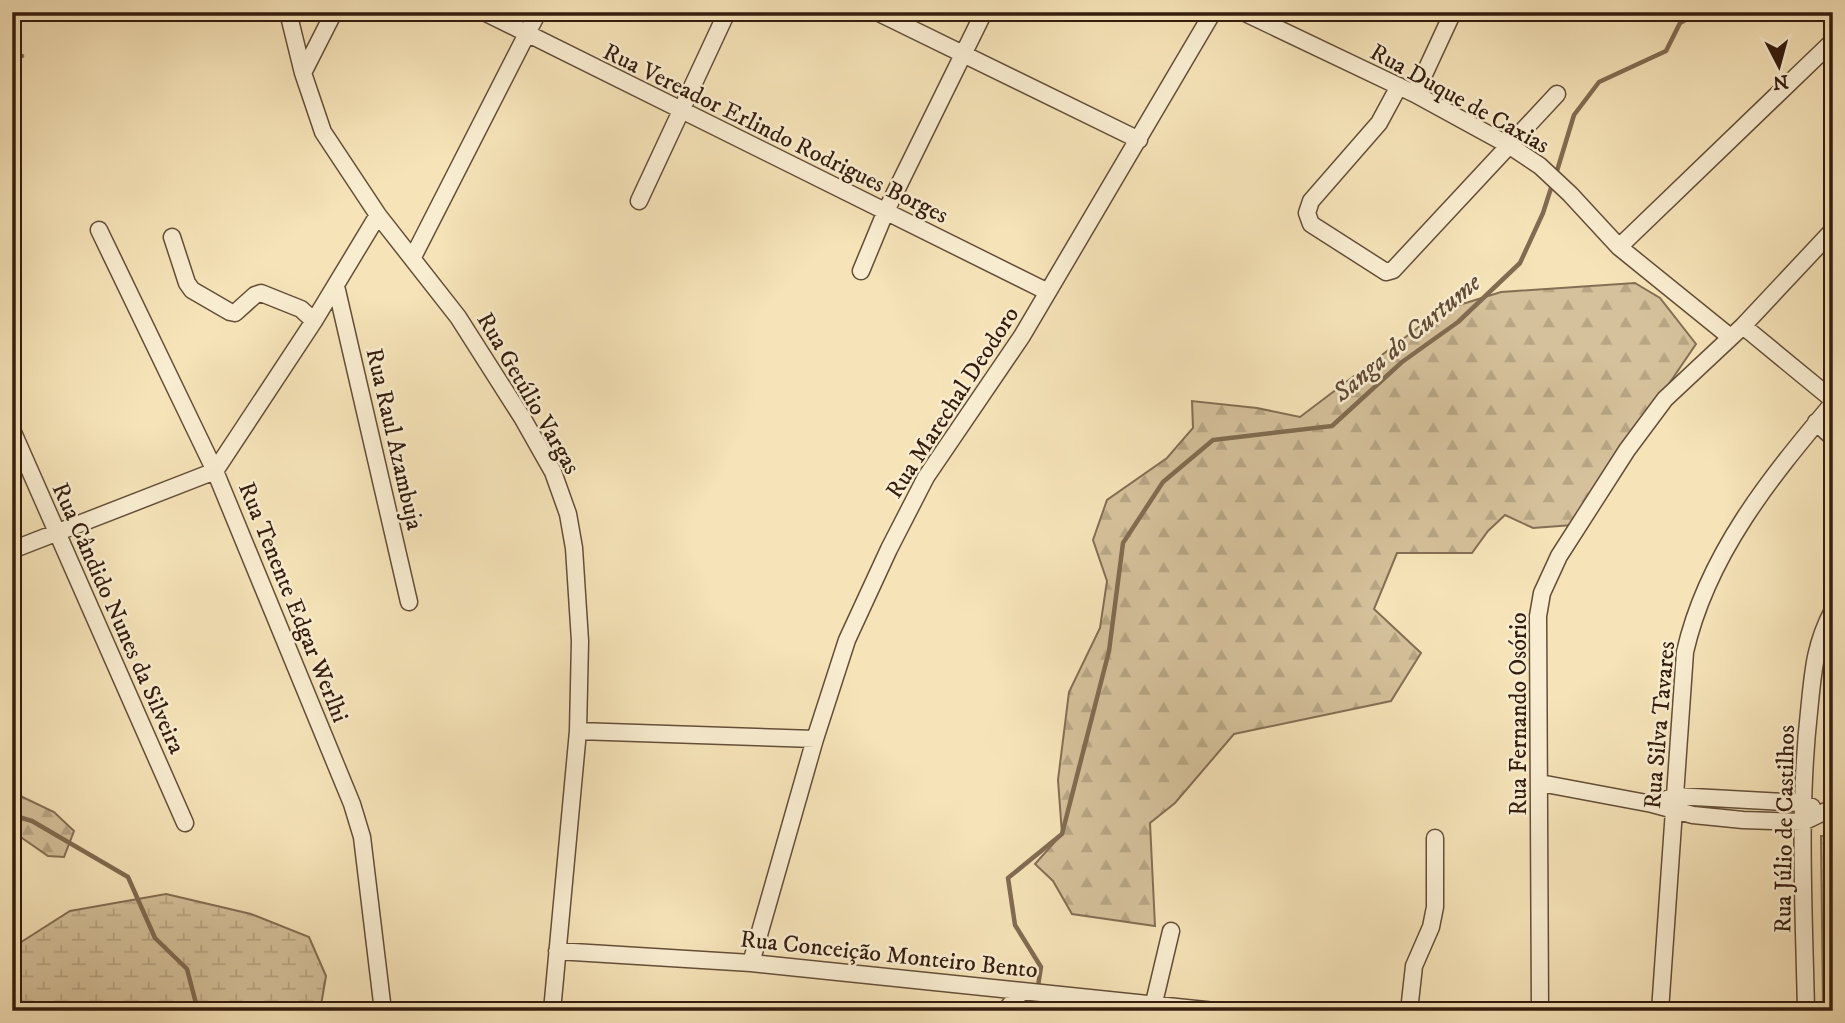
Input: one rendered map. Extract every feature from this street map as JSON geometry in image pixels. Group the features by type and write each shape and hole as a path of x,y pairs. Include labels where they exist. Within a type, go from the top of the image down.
{"street":[{"name":"Rua Getúlio Vargas","path":"288,12 303,73 323,132 378,215 458,317 523,419 553,472 568,514 574,548 580,641 578,731 552,1011"},
{"path":"303,73 334,12"},
{"name":"Rua Vereador Erlindo Rodrigues Borges","path":"484,12 1048,292"},
{"path":"413,257 538,12"},
{"path":"639,201 727,12"},
{"path":"877,12 1139,140"},
{"path":"861,271 885,213 984,12"},
{"name":"Rua Marechal Deodoro","path":"751,963 815,739 847,640 889,549 920,489 958,427 1022,336 1213,12"},
{"name":"Rua Duque de Caxias","path":"1243,12 1415,94 1510,146 1540,166 1619,247 1729,336"},
{"path":"1415,94 1453,12"},
{"path":"1619,247 1833,41"},
{"path":"1399,86 1379,123 1311,201 1307,213 1311,224 1386,272 1393,270 1557,94"},
{"path":"12,550 215,471 314,321 378,215"},
{"name":"Rua Tenente Edgar Werlhi","path":"99,230 215,471 352,804 362,837 383,1011"},
{"name":"Rua Fernando Osório","path":"1540,1011 1538,616 1542,593 1559,556 1627,450 1665,399 1729,336 1743,326 1833,230"},
{"path":"173,237 187,283 192,290 230,313 235,313 261,293 301,309 314,321"},
{"name":"Rua Raul Azambuja","path":"336,286 409,603"},
{"path":"1743,326 1833,401"},
{"name":"Rua Silva Tavares","path":"1660,1011 1685,652 1692,620 1726,547 1745,514 1833,401"},
{"path":"1816,422 1833,438"},
{"name":"Rua Cândido Nunes da Silveira","path":"12,430 185,823"},
{"name":"Rua Júlio de Castilhos","path":"1805,1011 1802,803 1805,742 1815,650 1833,610"},
{"path":"578,731 815,739"},
{"path":"1540,783 1652,804 1744,800 1802,803 1830,812"},
{"path":"1743,820 1744,800"},
{"path":"1674,803 1693,815 1743,820 1803,821 1830,812"},
{"path":"1409,1011 1414,966 1431,927 1435,907 1435,838"},
{"path":"1152,1008 1171,931"},
{"name":"Rua Conceição Monteiro Bento","path":"557,951 751,963 1058,993 1152,1008 1215,1011"},
{"path":"1004,1011 1025,991"}],"green space":[{"path":"1635,283 1660,298 1696,344 1573,525 1533,528 1505,515 1488,531 1472,553 1397,553 1374,609 1421,653 1391,701 1234,734 1175,803 1150,823 1155,926 1072,914 1053,881 1035,864 1062,834 1058,780 1069,692 1100,628 1107,581 1093,540 1107,500 1167,458 1193,428 1192,401 1257,408 1300,417 1440,311 1501,292"},
{"path":"12,792 54,812 74,831 64,857 48,856 12,831"},
{"path":"1821,836 1833,836 1833,1011 1823,1011"},
{"path":"166,894 251,914 309,937 326,976 320,1011 30,1011 12,1001 15,946 70,911"}],"waterway":[{"name":"Sanga do Curtume","path":"1556,174 1574,115 1599,82 1666,51 1680,23 1699,12"},
{"path":"12,60 22,56"},
{"name":"Sanga do Curtume","path":"1034,1011 1041,967 1015,925 1008,878 1062,834 1109,651 1123,543 1163,482 1213,440 1332,426 1402,362 1458,322 1520,263 1543,213 1553,182"},
{"path":"12,815 32,821 128,877 155,938 187,969 198,1011"}]}
